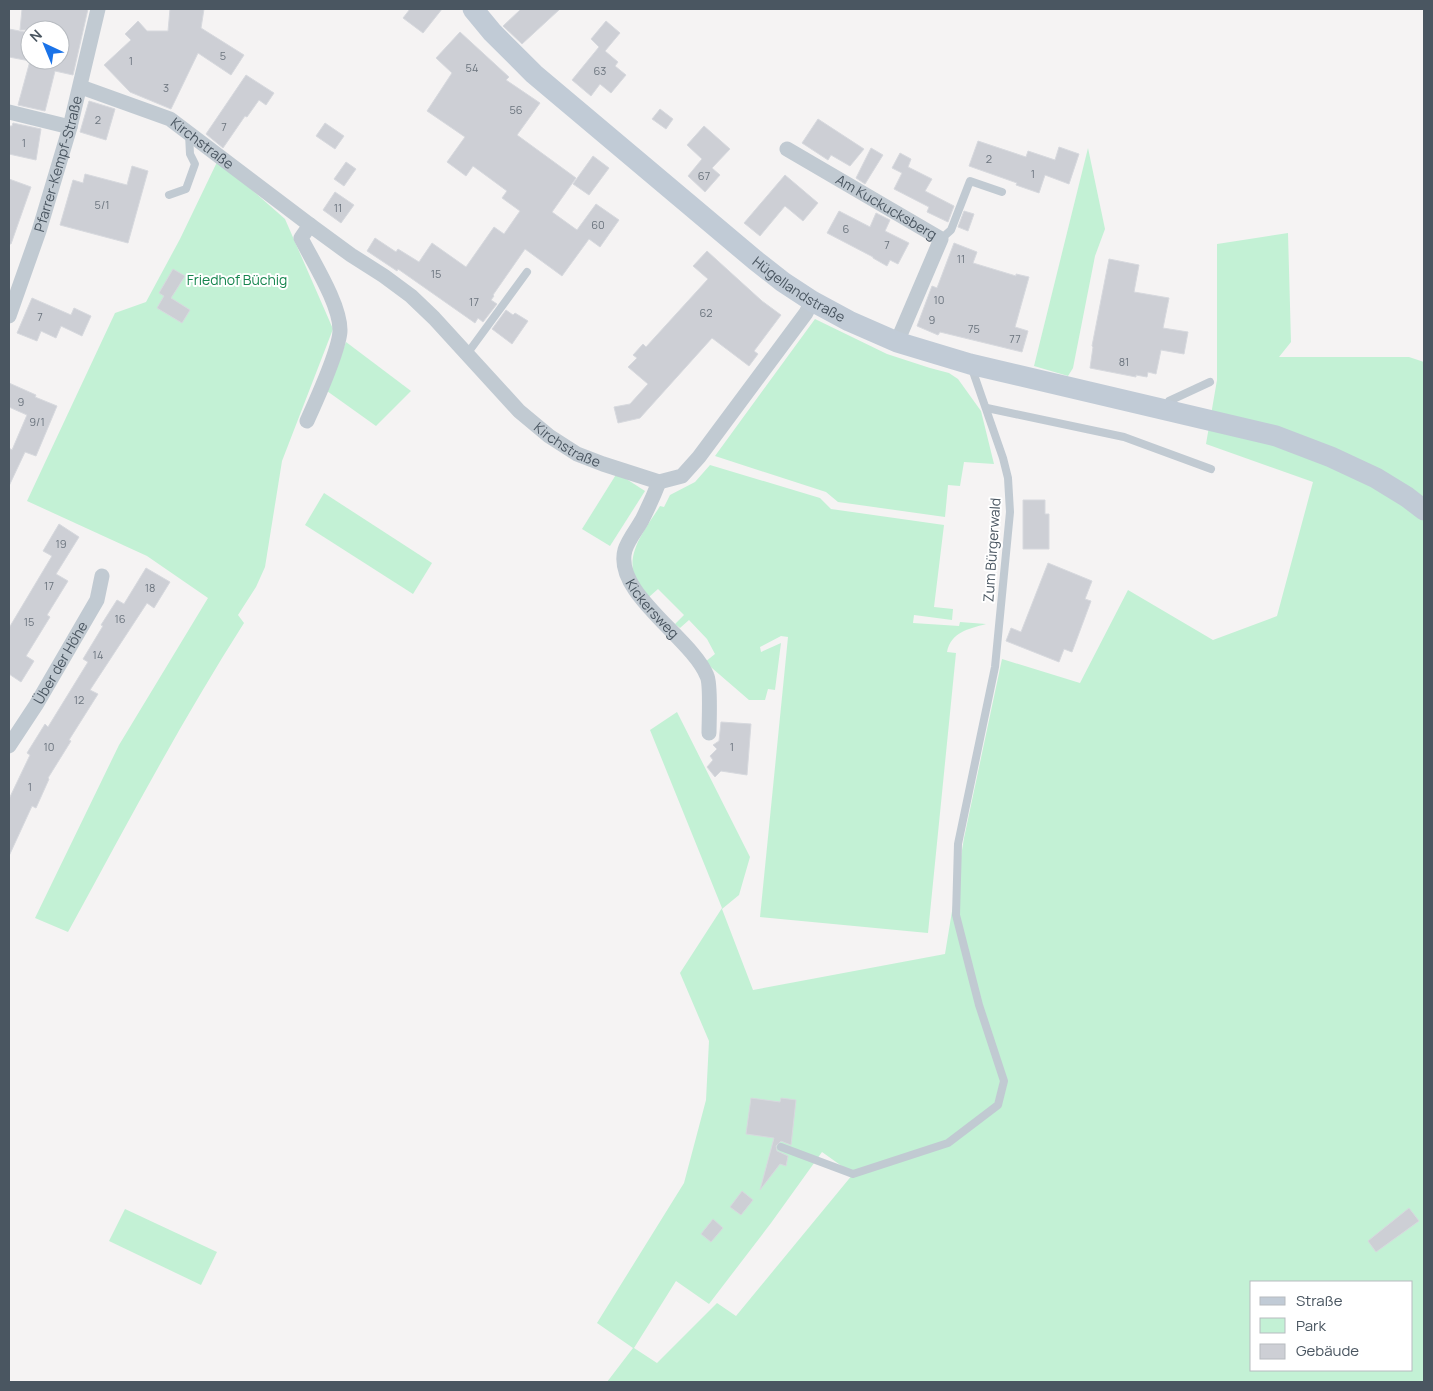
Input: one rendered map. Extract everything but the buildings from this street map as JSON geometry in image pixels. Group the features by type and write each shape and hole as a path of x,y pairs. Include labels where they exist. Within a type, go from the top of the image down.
{"street":[{"name":"Pfarrer-Kempf-Straße","path":"9,316 39,231 70,127 98,9"},
{"name":"Hügellandstraße","path":"474,9 492,32 534,74 756,260 783,282 812,301 849,321 897,342 970,364 1276,436 1331,457 1376,478 1424,510"},
{"name":"Kirchstraße","path":"81,87 170,119 310,225 411,296 468,354 519,411 549,436 577,454 660,482"},
{"path":"9,112 70,127"},
{"name":"Am Kuckucksberg","path":"787,149 942,239 897,342"},
{"path":"307,421 337,347 340,330 334,304 301,238 310,225"},
{"path":"660,482 682,476 698,457 806,313 812,301"},
{"name":"Kickersweg","path":"660,482 625,550 624,569 633,588 660,620 692,652 708,678 709,733"},
{"name":"Über der Höhe","path":"9,746 97,600 102,576"}],"lane":[{"path":"169,195 186,189 195,164 190,154 189,132"},
{"path":"942,239 951,230 970,182 1002,192"},
{"path":"468,354 527,272"},
{"name":"Zum Bürgerwald","path":"781,1147 853,1174 948,1143 998,1105 1004,1081 979,1005 956,915 958,844 995,667 1010,512 1005,465 987,408 970,364"},
{"path":"1166,410 1169,401 1210,382"},
{"path":"987,408 1124,437 1211,469"}],"green space":[{"path":"1088,148 1105,229 1095,256 1073,368 1068,376 1034,366"},
{"name":"Friedhof Büchig","path":"218,160 285,219 333,329 282,461 265,567 256,587 238,615 244,623 175,737 68,932 35,918 119,745 208,598 147,556 27,501 115,313 146,302 180,239"},
{"path":"1288,233 1291,342 1279,357 1409,357 1424,362 1424,1382 607,1382 633,1348 597,1323 684,1183 706,1100 709,1041 680,973 722,908 650,730 677,712 750,857 739,895 722,909 753,990 945,954 964,838 1002,659 1080,683 1128,590 1213,640 1277,616 1313,482 1206,444 1217,380 1217,244","holes":["822,1152 853,1174 736,1316 717,1303 657,1363 634,1348 676,1281 709,1304"]},
{"path":"815,319 887,354 949,373 958,379 981,411 994,464 964,462 960,486 948,485 945,517 838,502 826,492 715,456"},
{"path":"346,342 411,391 376,426 327,391"},
{"path":"710,465 820,498 831,509 944,525 934,607 953,609 952,620 914,615 913,623 959,626 960,622 986,624 961,632 952,640 947,652 956,653 928,933 760,917 788,637 781,636 760,647 761,652 781,643 775,690 768,689 765,700 749,700 705,662 715,654 707,639 689,620 680,628 675,624 684,615 658,589 649,597 636,580 633,568 635,549 660,506 664,507 670,495 695,482"},
{"path":"617,473 645,491 610,546 582,529"},
{"path":"324,493 432,563 413,594 305,525"},
{"path":"125,1209 217,1252 201,1285 109,1241"}]}
